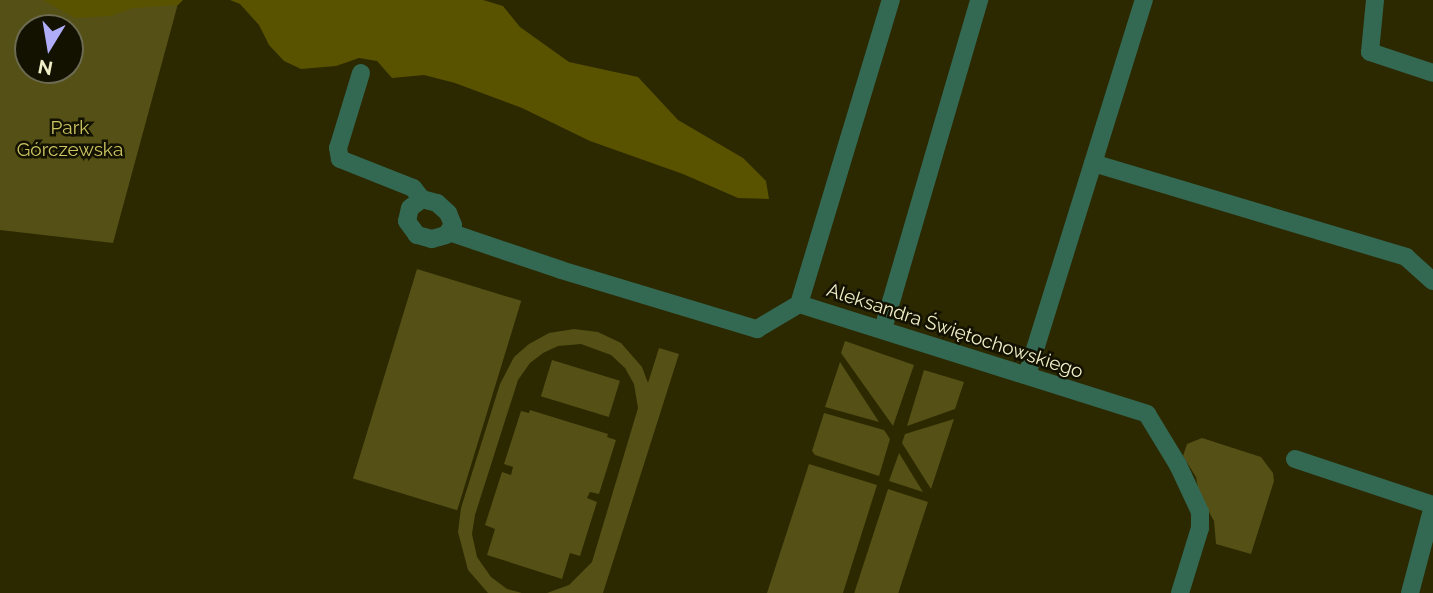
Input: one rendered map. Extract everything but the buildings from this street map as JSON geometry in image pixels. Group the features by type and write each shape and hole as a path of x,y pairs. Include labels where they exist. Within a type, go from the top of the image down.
{"street":[{"path":"799,304 891,0"},
{"path":"883,329 979,0"},
{"path":"1027,374 1144,0"},
{"path":"1375,0 1370,52 1433,72"},
{"path":"361,74 338,148 340,159 413,188 416,204 407,221 417,235 432,239 447,234 453,225 448,213 437,203 416,204"},
{"path":"1093,163 1406,257 1433,281"},
{"name":"Aleksandra Świętochowskiego","path":"447,234 757,329 799,304 1147,414 1178,465 1200,512 1200,528 1181,593"},
{"path":"1295,459 1433,506 1410,593"}],"green space":[{"name":"Park Górczewska","path":"0,0 179,0 113,243 0,230"},
{"path":"417,269 521,301 457,510 353,478"},
{"path":"574,329 598,332 621,343 642,367 648,383 659,348 679,354 603,593 547,593 569,585 592,562 638,408 634,384 625,368 611,355 581,344 558,346 543,353 530,363 518,380 475,515 472,534 477,557 491,577 507,589 522,593 488,593 468,570 458,532 461,508 500,384 514,357 529,344 549,333"},
{"path":"845,341 914,365 893,426 841,353"},
{"path":"552,360 620,381 609,417 541,396"},
{"path":"840,362 879,422 825,407"},
{"path":"924,370 964,382 955,409 907,426"},
{"path":"530,410 608,434 607,437 616,440 599,494 590,492 587,498 597,502 580,556 570,553 562,579 487,555 495,529 485,525 502,472 511,475 513,467 504,464 521,411 529,413"},
{"path":"824,413 884,430 890,439 879,476 815,455 812,451"},
{"path":"954,419 931,489 902,443 905,434"},
{"path":"1202,438 1261,457 1273,473 1274,481 1251,554 1216,544 1214,521 1199,494 1196,477 1183,456 1187,444"},
{"path":"899,453 923,492 889,481"},
{"path":"809,464 877,485 843,593 767,593"},
{"path":"888,489 928,502 898,593 854,593"}],"shaded area":[{"path":"43,0 183,0 178,5 133,8 111,16 84,18 84,14 68,14"},
{"path":"230,0 483,0 503,6 520,27 569,62 638,77 678,120 743,158 766,181 769,199 738,198 683,174 590,141 522,108 455,83 424,75 392,78 377,61 359,58 336,66 301,69 284,61 269,45 259,25 240,4"}]}
